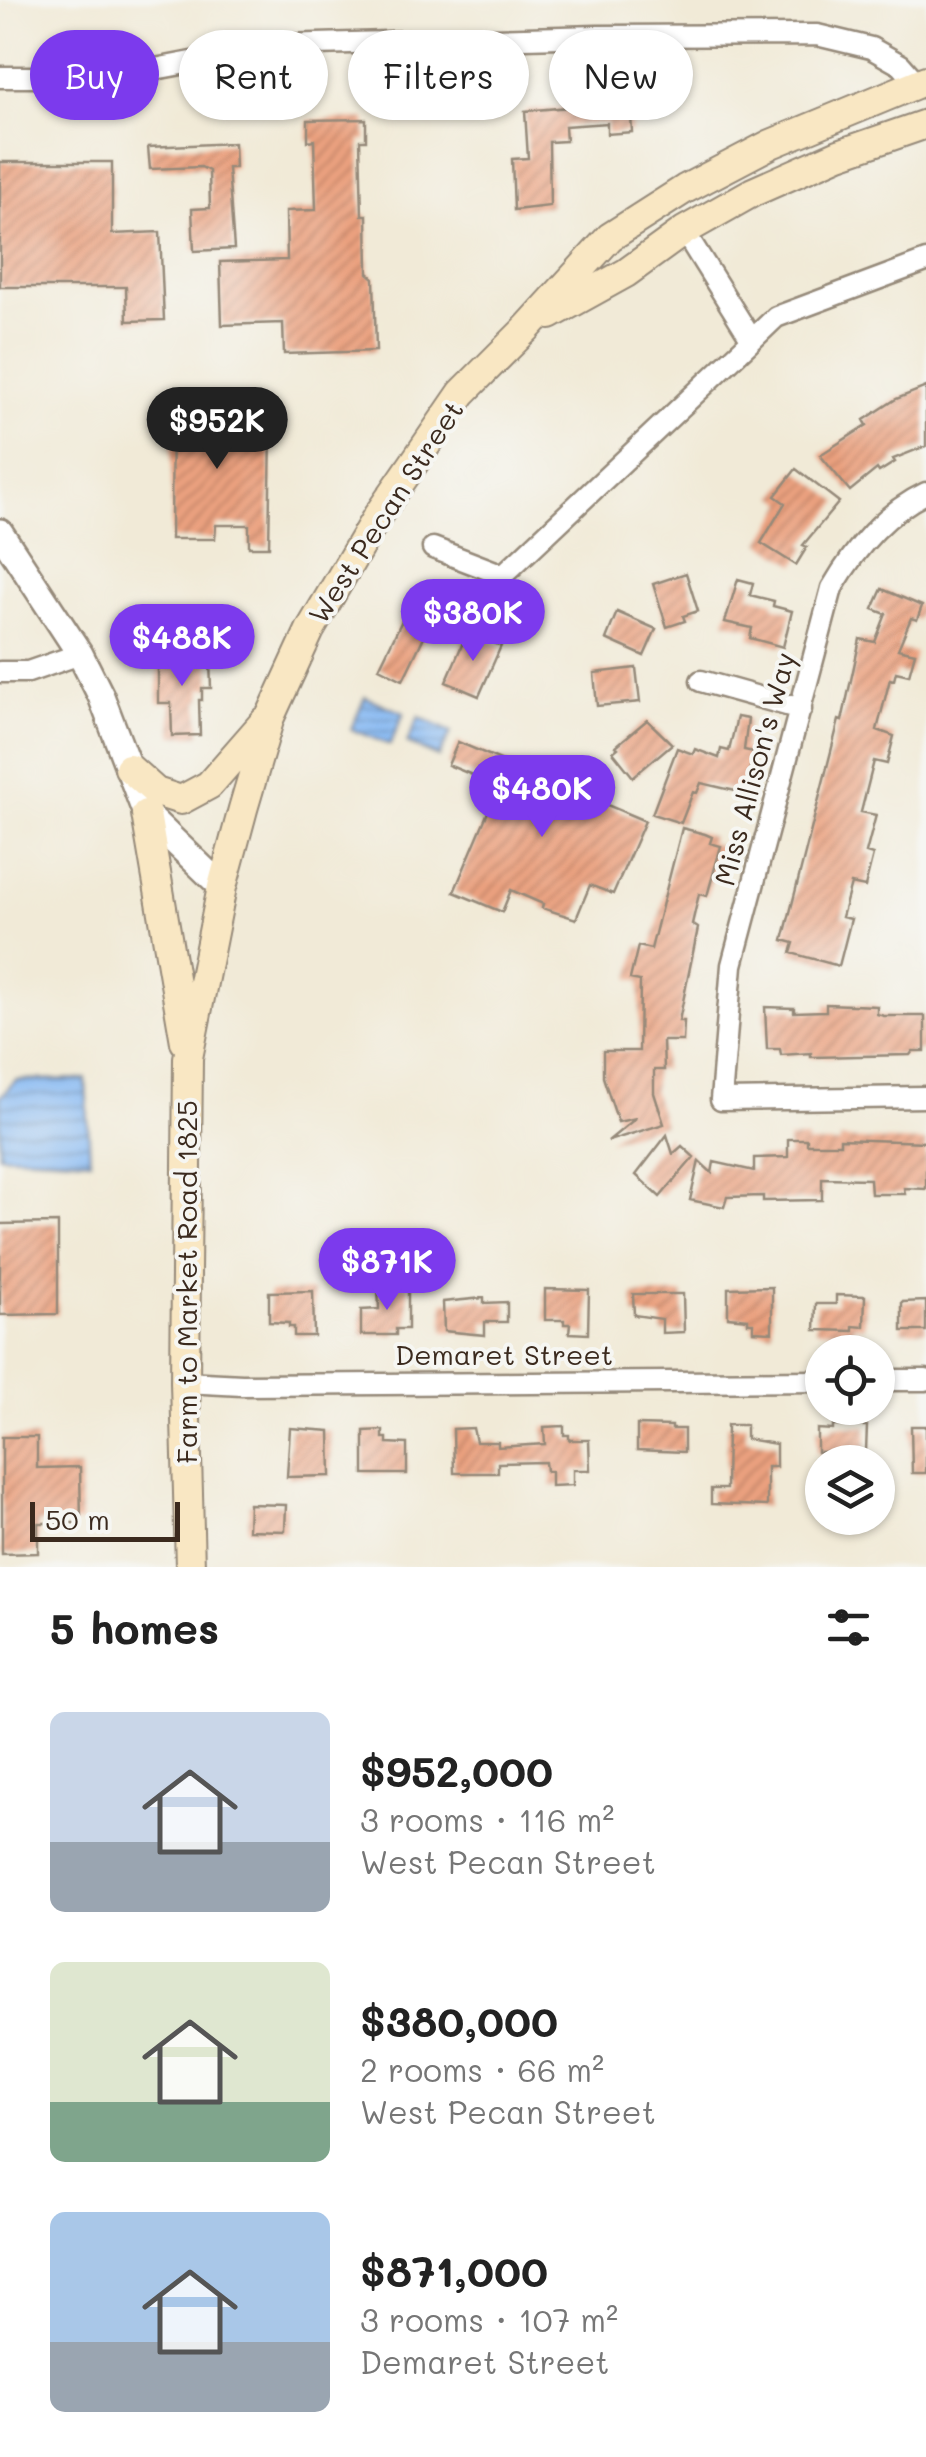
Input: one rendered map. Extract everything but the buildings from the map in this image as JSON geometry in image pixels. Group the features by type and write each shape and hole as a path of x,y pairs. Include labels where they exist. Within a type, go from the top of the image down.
{"main road":[{"name":"West Pecan Street","path":"188,1058 222,887 270,716 310,630 349,560 462,393 610,237 685,189 770,144 921,81"},
{"name":"West Pecan Street","path":"527,328 626,273 684,231 753,192 926,124"},
{"path":"129,768 156,792 180,800 209,785 270,716"},
{"path":"146,814 188,1058"},
{"name":"Farm to Market Road 1825","path":"188,1058 185,1382 190,1567"}],"street":[{"path":"0,77 113,77 281,46 598,36 817,35 871,48 921,81"},
{"path":"684,231 752,340"},
{"path":"432,548 503,575 776,318 926,262"},
{"name":"Miss Allison's Way","path":"926,493 898,510 863,542 838,578 824,613 732,964 721,1100 926,1097"},
{"path":"0,532 80,654 101,696 146,814 222,887"},
{"path":"0,672 28,672 80,654"},
{"path":"702,681 801,709"},
{"name":"Demaret Street","path":"185,1382 261,1385 805,1380"},
{"path":"895,1380 926,1380"}],"water":[{"path":"365,697 404,713 390,745 351,729"},
{"path":"419,717 451,732 439,757 407,743"},
{"path":"86,1079 90,1160 0,1155 0,1097 16,1080"}]}
